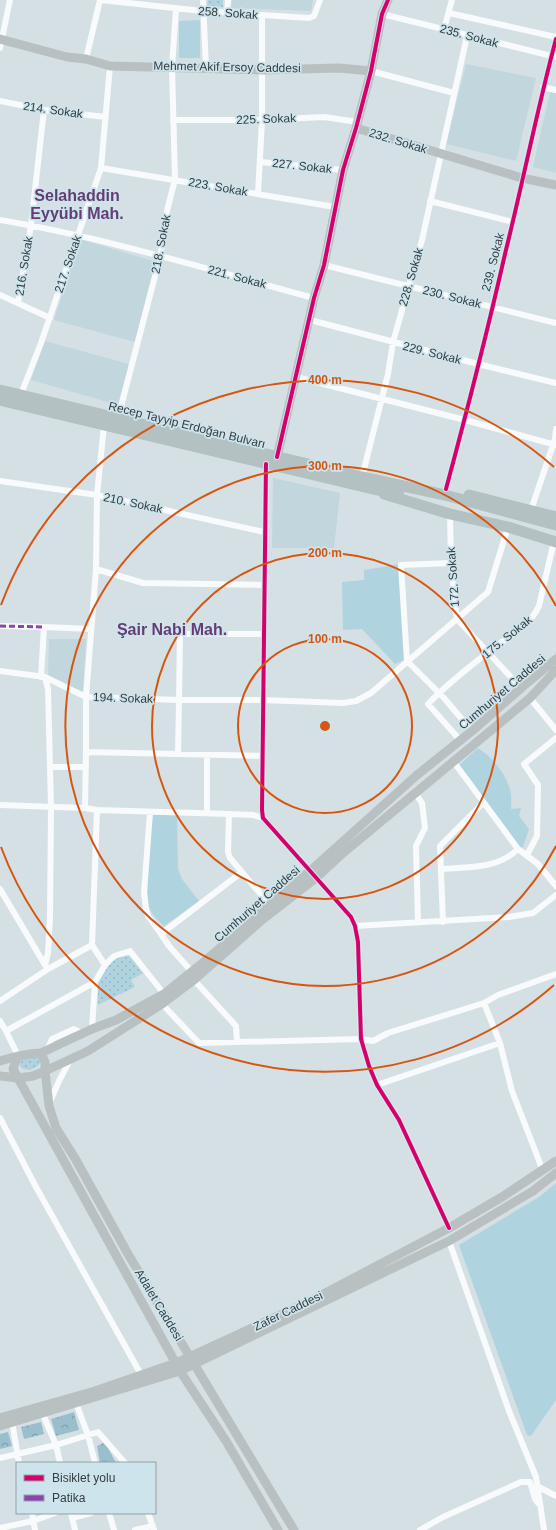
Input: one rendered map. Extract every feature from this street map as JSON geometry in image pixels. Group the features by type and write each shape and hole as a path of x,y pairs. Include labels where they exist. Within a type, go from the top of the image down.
{"highway":[{"path":"0,383 81,404 97,420"},
{"name":"Recep Tayyip Erdoğan Bulvarı","path":"0,390 97,420 266,464 376,490 399,491 447,502 555,538"},
{"name":"Recep Tayyip Erdoğan Bulvarı","path":"0,400 97,420 118,418 277,457 445,495 556,525"},
{"path":"0,408 75,425 97,420"},
{"path":"362,477 373,475 389,476 556,517"},
{"path":"376,490 450,514 555,538"}],"main road":[{"path":"277,457 314,298 324,265 343,170 357,125 371,71 382,14 388,0"},
{"name":"Mehmet Akif Ersoy Caddesi","path":"1,42 67,57 86,59 110,66 263,70 339,68 371,71"},
{"name":"232. Sokak","path":"357,125 440,154 522,178 556,184"},
{"name":"Cumhuriyet Caddesi","path":"18,1056 44,1052 92,1029 116,1020 152,1001 193,976 262,920 313,874 417,775 472,731 556,659"},
{"name":"Cumhuriyet Caddesi","path":"18,1078 33,1076 88,1051 162,1004 270,905 343,853 530,698 556,670"},
{"name":"Adalet Caddesi","path":"44,1052 49,1106 56,1128 76,1160 128,1254 294,1530"},
{"path":"0,1061 18,1056"},
{"path":"18,1056 13,1069 18,1078"},
{"path":"0,1076 18,1078"},
{"name":"Adalet Caddesi","path":"18,1078 178,1367 226,1442 278,1530"},
{"name":"Zafer Caddesi","path":"0,1426 41,1410 49,1405 178,1367 312,1300 449,1228 502,1197 556,1161"},
{"name":"Zafer Caddesi","path":"192,1360 449,1241 533,1191 556,1174"},
{"name":"Zafer Caddesi","path":"0,1418 76,1403 144,1378"}],"street":[{"path":"1,42 10,0"},
{"path":"86,59 100,0"},
{"name":"258. Sokak","path":"100,0 176,9 309,18 314,16 320,0"},
{"path":"203,0 202,11 206,68"},
{"path":"227,12 228,0"},
{"path":"444,29 452,0"},
{"name":"218. Sokak","path":"118,418 160,257 166,215 175,179 172,67 176,9"},
{"path":"449,13 556,38"},
{"name":"235. Sokak","path":"382,14 467,36 554,56"},
{"path":"258,194 261,162 262,120 262,16"},
{"name":"228. Sokak","path":"362,477 388,374 393,342 422,240 467,36"},
{"name":"239. Sokak","path":"446,490 465,420 513,222 543,87 554,56 556,38"},
{"name":"217. Sokak","path":"23,389 50,318 101,168 110,66"},
{"name":"Mehmet Akif Ersoy Caddesi","path":"371,71 454,94"},
{"path":"543,87 556,90"},
{"name":"214. Sokak","path":"0,101 44,110 106,117"},
{"name":"216. Sokak","path":"18,303 31,226 44,110"},
{"name":"225. Sokak","path":"174,120 262,120 324,117 357,125"},
{"name":"227. Sokak","path":"261,162 343,170"},
{"name":"223. Sokak","path":"101,168 175,179 335,207"},
{"path":"430,201 513,222"},
{"name":"221. Sokak","path":"0,220 77,236 314,298"},
{"name":"230. Sokak","path":"324,265 556,323"},
{"path":"0,295 50,318"},
{"name":"229. Sokak","path":"310,320 556,383"},
{"path":"296,377 465,420 554,445"},
{"path":"85,808 86,697 96,569 97,420"},
{"path":"531,510 554,445 556,429"},
{"path":"263,818 262,756 266,464"},
{"name":"210. Sokak","path":"0,480 97,495 264,532"},
{"name":"172. Sokak","path":"450,514 451,563 457,619 521,688"},
{"name":"194. Sokak","path":"0,670 43,677 86,697 343,703 356,701 371,694 407,661 488,592 508,527"},
{"name":"175. Sokak","path":"439,693 488,652 527,624 534,615 539,606 555,538"},
{"path":"451,563 401,566 407,661 439,693 472,731"},
{"path":"96,569 142,583 264,585"},
{"path":"0,626 92,629"},
{"path":"44,627 43,677 48,689 51,807 50,917 47,967"},
{"path":"178,754 180,634 264,634"},
{"path":"439,693 428,704 460,740"},
{"path":"530,698 556,730"},
{"path":"550,722 556,717"},
{"path":"527,855 537,836 538,785 524,764 556,738"},
{"path":"86,752 262,756"},
{"path":"207,755 207,813"},
{"path":"453,761 518,849 538,864 556,886"},
{"path":"50,767 86,767"},
{"path":"415,793 422,803 425,828 416,846 418,922"},
{"path":"444,922 440,846 483,803"},
{"path":"0,805 253,815 263,818 351,917 355,926 358,942 361,1039 369,1066 377,1085 399,1120 449,1228"},
{"path":"97,810 92,945 106,965"},
{"path":"150,812 144,893 148,916 193,976 236,1026 237,1042"},
{"path":"229,814 228,852 230,858 270,905"},
{"path":"441,869 496,864 511,856 518,849"},
{"path":"162,934 242,872"},
{"path":"0,890 47,967"},
{"path":"355,926 509,917 533,913 556,895"},
{"path":"0,1001 47,967 92,945"},
{"path":"6,1031 95,982 114,956 130,951 164,994"},
{"path":"152,1001 162,1004 199,1043 361,1039 373,1041 388,1033 484,1003 498,995 556,974"},
{"path":"92,1029 95,982"},
{"path":"484,1003 500,1043 512,1091 543,1171"},
{"path":"0,1021 18,1056"},
{"path":"377,1085 500,1043"},
{"path":"49,1106 59,1081 72,1058"},
{"path":"0,1118 36,1187 144,1378"},
{"path":"449,1241 509,1411 536,1477 544,1530"},
{"path":"76,1403 88,1435 96,1462"},
{"path":"41,1410 56,1445 60,1462"},
{"path":"12,1422 20,1462"},
{"path":"0,1458 56,1445 98,1432 124,1462"},
{"path":"420,1530 443,1517 521,1482 530,1482 535,1499 540,1506"},
{"path":"537,1486 556,1496"},
{"path":"32,1514 35,1530"},
{"path":"0,1528 33,1521 52,1514"},
{"path":"109,1514 114,1530"},
{"path":"135,1530 153,1528 148,1514"},
{"path":"72,1515 75,1530"}],"shaded area":[{"path":"208,0 223,0 223,7 207,6"},
{"path":"232,0 313,0 311,11 231,8"},
{"path":"200,20 200,58 179,58 179,21"},
{"path":"466,64 536,78 516,161 446,144"},
{"path":"550,92 556,93 556,173 533,167"},
{"path":"80,239 156,262 135,342 54,320"},
{"path":"45,341 129,364 118,405 31,380"},
{"path":"273,478 340,493 334,548 272,548"},
{"path":"400,564 406,659 395,664 362,629 343,630 342,582 364,580 364,570"},
{"path":"49,639 86,639 83,691 80,692 48,675"},
{"path":"478,748 493,761 502,772 511,792 511,809 521,808 519,816 529,829 523,847 519,848 458,766"},
{"path":"153,815 177,815 178,869 182,879 199,901 164,926 152,913 148,902 148,863"},
{"path":"129,956 143,973 131,980 135,987 98,1005 98,981 111,962 120,957"},
{"path":"38,1057 42,1060 35,1068 26,1070 20,1066 23,1058"},
{"path":"556,1183 556,1400 531,1436 527,1435 459,1245 539,1197"}],"green space":[{"path":"74,1412 79,1430 56,1436 51,1419"},
{"path":"41,1422 44,1434 24,1439 21,1427"},
{"path":"8,1432 12,1446 0,1449 0,1434"},
{"path":"103,1443 107,1446 115,1462 100,1462 97,1446"}],"marked path":[{"path":"0,626 44,627"}],"cycle path":[{"path":"277,457 314,298 324,265 343,170 371,71 382,14 388,0"},
{"path":"446,489 484,343 556,39"},
{"path":"266,464 263,818 351,917 355,926 358,942 361,1039 369,1066 377,1085 399,1120 449,1228"}],"district":[{"name":"Selahaddin Eyyübi Mah.","path":"77,204"},
{"name":"Şair Nabi Mah.","path":"172,629"}]}
